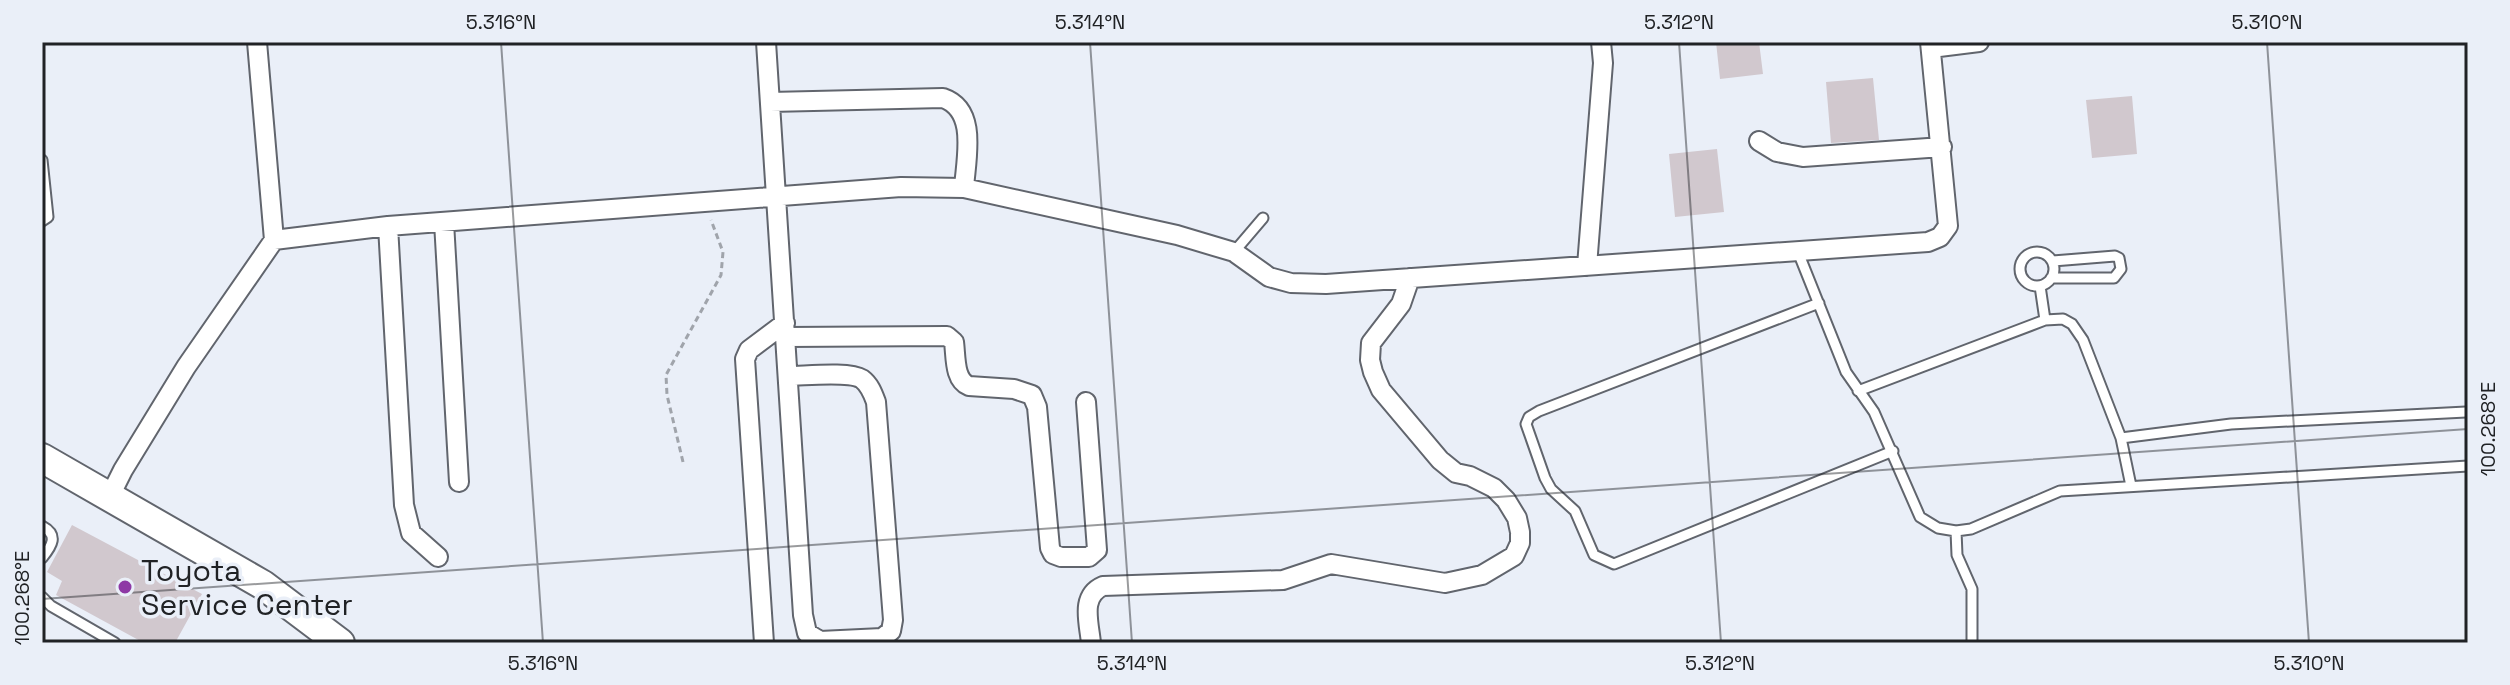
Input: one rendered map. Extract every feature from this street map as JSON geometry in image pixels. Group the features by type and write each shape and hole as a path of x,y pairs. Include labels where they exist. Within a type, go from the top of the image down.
{"main road":[{"path":"42,458 263,585 340,643"}],"street":[{"path":"110,496 186,367 274,240 257,42"},
{"path":"766,42 803,615 807,633 820,641 882,638 891,631 893,620 876,402 861,378 788,376"},
{"path":"1587,266 1603,63 1601,42"},
{"path":"274,240 388,226 901,187 964,188 1177,235 1234,252 1269,277 1291,283 1326,284 1928,242 1940,237 1948,226 1930,45 1979,42"},
{"path":"770,102 943,98 954,101 963,111 968,136 964,188"},
{"path":"1759,141 1777,152 1803,157 1942,147"},
{"path":"444,222 459,482"},
{"path":"388,226 404,505 411,533 438,557"},
{"path":"1091,643 1088,599 1093,590 1103,586 1283,580 1331,564 1445,583 1482,575 1514,556 1520,543 1520,532 1517,518 1506,500 1494,488 1456,473 1440,460 1381,390 1373,372 1371,343 1401,304 1410,278"},
{"path":"764,643 745,359 749,350 786,330 947,336 954,342 959,378 963,383 1014,389 1032,395 1037,407 1050,548 1053,554 1061,557 1089,557 1097,550 1086,402"}],"lane":[{"path":"42,160 48,217 42,221"},
{"path":"1234,252 1263,218"},
{"path":"1798,252 1846,372 1874,412 1920,517 1938,528 1956,531 1971,529 2060,491 2468,466"},
{"path":"2035,252 2045,253 2053,261 2051,278 2040,286 2029,284 2022,276 2020,266 2026,256 2035,252"},
{"path":"2051,278 2114,278 2121,269 2119,258 2115,256 2053,261"},
{"path":"2040,286 2045,320"},
{"path":"1819,303 1529,417 1526,424 1545,478 1551,489 1575,511 1594,555 1614,564 1893,451"},
{"path":"1858,391 2045,320 2063,319 2072,324 2083,340 2121,438 2131,486"},
{"path":"2121,438 2231,424 2466,412"},
{"path":"42,526 50,530 53,537 53,545 42,558"},
{"path":"1956,531 1957,555 1972,589 1972,643"},
{"path":"42,597 51,606 115,643"}],"path":[{"path":"683,462 667,395 666,375 721,275 723,252 705,201"}],"building":[{"path":"1716,42 1759,42 1763,74 1720,79"},
{"path":"1873,78 1879,140 1831,143 1826,82"},
{"path":"2132,96 2137,154 2092,158 2086,100"},
{"path":"1717,149 1724,212 1675,217 1669,154"},
{"name":"Toyota Service Center","path":"72,525 202,594 175,643 144,643 56,595 62,581 47,572"}],"place":[{"name":"Toyota Service Center","path":"125,587"}]}
